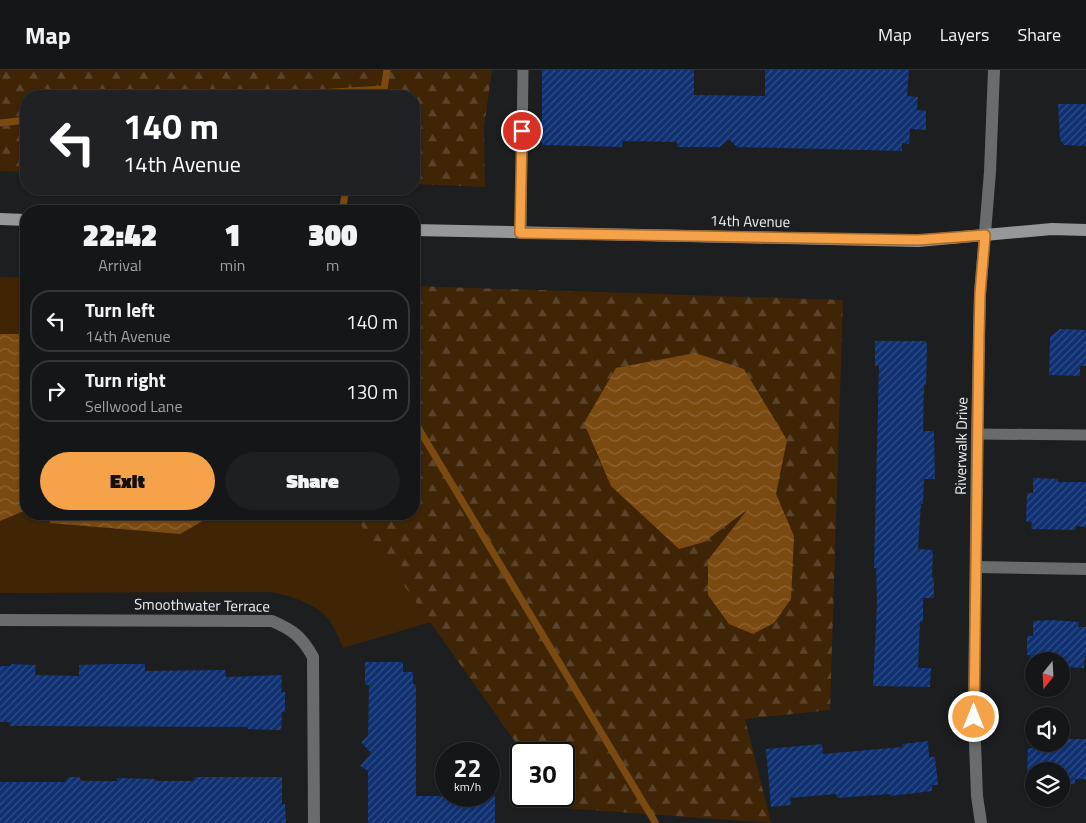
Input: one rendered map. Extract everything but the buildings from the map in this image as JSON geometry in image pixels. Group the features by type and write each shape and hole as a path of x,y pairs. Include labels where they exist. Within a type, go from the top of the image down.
{"main road":[{"path":"0,219 20,220"},
{"name":"14th Avenue","path":"420,230 918,240 1052,229 1086,230"}],"street":[{"name":"Riverwalk Drive","path":"981,823 977,796 974,717 977,434 980,294 990,172 994,70"},
{"path":"976,566 1086,570"},
{"name":"Smoothwater Terrace","path":"0,620 272,621 291,629 304,642 313,657 314,823"}],"lane":[{"path":"520,233 523,70"},
{"path":"977,434 1086,435"}],"green space":[{"path":"0,70 492,70 484,127 485,187 420,184 420,90 20,90 20,172 0,171"},
{"path":"0,277 20,278 20,520 357,520 431,622 343,648 333,626 321,612 297,599 271,592 0,593"},
{"path":"420,286 843,300 830,710 745,719 771,823 563,808 575,807 575,742 515,742 357,520 420,520"}],"water":[{"path":"0,334 20,334 20,513 0,521"},
{"path":"695,353 744,369 787,440 776,494 794,536 791,599 774,623 753,634 729,624 708,595 708,560 747,510 704,542 679,549 611,486 584,423 616,368"},
{"path":"50,520 204,520 180,534 50,523"}],"waterway":[{"path":"367,90 384,89 387,70"},
{"path":"0,123 20,121"},
{"path":"343,205 345,195"},
{"path":"420,431 655,822"}],"route":[{"path":"522,131 520,233 918,240 985,235 979,334 974,717"}]}
